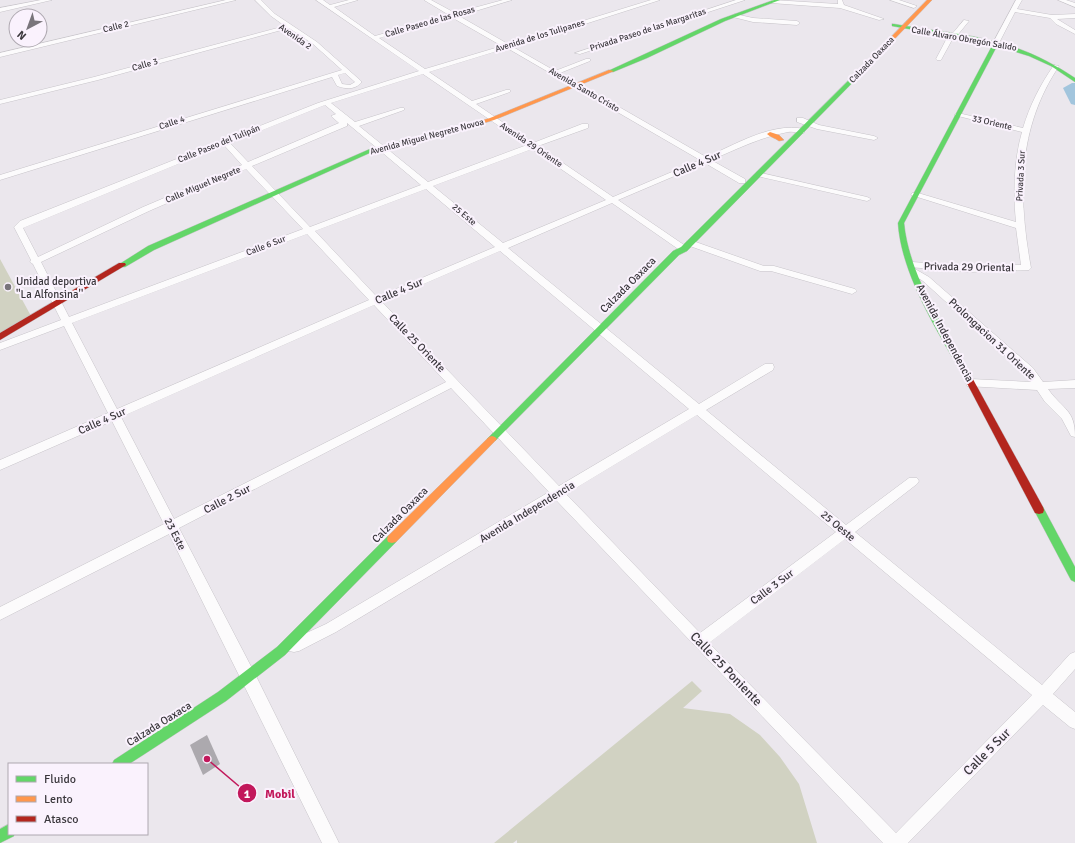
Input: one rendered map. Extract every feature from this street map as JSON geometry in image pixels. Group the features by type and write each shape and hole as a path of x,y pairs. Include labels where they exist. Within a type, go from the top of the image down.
{"main road":[{"name":"Avenida Miguel Negrete Novoa","path":"0,337 151,248 381,147 449,132 492,119 645,57 734,16 775,1"},
{"name":"Calzada Oaxaca","path":"120,763 193,718 250,679 281,651 682,247 760,174 796,130 921,3"},
{"name":"Calle Álvaro Obregón Salido","path":"898,27 996,43 1022,50 1056,66 1075,80"},
{"name":"Avenida Independencia","path":"996,43 915,195 901,223 900,234 924,296 1075,577"},
{"name":"Calzada Oaxaca","path":"682,247 743,179 781,140 796,130"},
{"path":"770,134 777,136 781,140"}],"street":[{"path":"0,9 36,0"},
{"path":"0,9 49,0"},
{"name":"Calle 2","path":"0,54 222,0"},
{"name":"Calle 2","path":"0,51 233,0"},
{"name":"Avenida 2","path":"249,0 263,14 285,26 315,43 359,82 349,87 338,85 331,69 308,44 285,26 258,0"},
{"name":"Avenida 29 Oriente","path":"319,0 610,200 682,247 763,269 771,268 852,291"},
{"path":"329,7 355,0"},
{"name":"Avenida Santo Cristo","path":"427,0 457,15 608,100 743,179"},
{"name":"Avenida Santo Cristo","path":"435,0 457,15"},
{"name":"Calle Paseo de las Rosas","path":"374,38 509,0"},
{"name":"Avenida de los Tulipanes","path":"424,72 657,0"},
{"name":"Privada Paseo de las Margaritas","path":"558,72 588,60 578,54 580,52 742,0"},
{"path":"893,0 921,3"},
{"path":"996,43 1019,0"},
{"path":"1061,0 1075,5"},
{"path":"775,1 840,3 881,19"},
{"path":"1014,10 1052,17 1075,16"},
{"path":"734,16 753,20 797,22"},
{"path":"1052,17 1058,24 1075,32"},
{"path":"938,59 952,36 966,21"},
{"name":"Calle 3","path":"0,98 143,64 285,26"},
{"name":"Calle 3","path":"0,102 96,79 143,64"},
{"name":"Privada 3 Sur","path":"1026,268 1019,226 1021,155 1025,131 1040,88 1056,66"},
{"name":"Calle 4","path":"0,178 123,136 331,69 343,69"},
{"name":"Calle Paseo del Tulipán","path":"18,227 23,223 323,103 424,72"},
{"path":"470,104 508,91"},
{"name":"25 Este","path":"323,103 354,125 601,329"},
{"name":"Calle Miguel Negrete","path":"34,262 146,209 344,124 323,103"},
{"path":"354,125 402,109"},
{"name":"33 Oriente","path":"958,115 1025,131"},
{"path":"804,122 874,138"},
{"name":"Calle 6 Sur","path":"0,346 585,126"},
{"name":"Calle 4 Sur","path":"0,465 610,200 770,134 796,130"},
{"name":"Calle 4","path":"0,172 123,136"},
{"name":"Calle 25 Oriente","path":"225,142 559,493"},
{"path":"760,174 867,199"},
{"path":"915,195 1019,226"},
{"name":"23 Este","path":"18,227 34,262 250,679 331,843"},
{"name":"Privada 29 Oriental","path":"913,269 1026,268"},
{"name":"Prolongacion 31 Oriente","path":"913,269 1024,366 1039,386 1066,416 1075,433"},
{"name":"25 Oeste","path":"601,329 1075,722"},
{"name":"Avenida Independencia","path":"281,651 331,628 769,367"},
{"name":"Calle 2 Sur","path":"0,614 171,528 454,382"},
{"path":"971,383 1039,386 1075,384"},
{"path":"845,532 913,481"},
{"name":"Calle 25 Poniente","path":"559,493 894,843"},
{"name":"Calle 3 Sur","path":"700,642 845,532"},
{"name":"Calle 5 Sur","path":"897,843 1043,694 1075,659"}],"green space":[{"name":"Unidad deportiva ''La Alfonsina''","path":"0,259 31,316 0,335"},
{"path":"692,681 702,691 683,708 730,714 760,735 780,757 799,784 817,843 517,843 517,840 513,843 494,843"}],"building":[{"path":"207,735 220,764 203,775 190,745"}],"waterway":[{"path":"1072,86 1069,88 1075,101"}],"traffic: fast":[{"path":"611,71 645,57 723,20 778,0"},
{"path":"894,25 1009,47 1053,65 1075,80"},
{"path":"965,372 915,277 907,257 902,238 901,223 996,43"},
{"path":"492,439 676,253 684,249 858,74"},
{"path":"122,265 151,248 372,150 454,130"},
{"path":"1039,510 1075,577"},
{"path":"120,763 181,724 262,667 281,651 392,539"},
{"path":"0,836 8,832"}],"traffic: slow":[{"path":"858,74 930,0"},
{"path":"454,130 492,119 611,71"},
{"path":"770,134 777,136 781,140"},
{"path":"392,539 492,439"}],"traffic: jam":[{"path":"0,337 122,265"},
{"path":"965,372 1039,510"}],"place":[{"name":"Unidad deportiva ''La Alfonsina''","path":"8,287"},
{"name":"Mobil","path":"207,759"}]}
